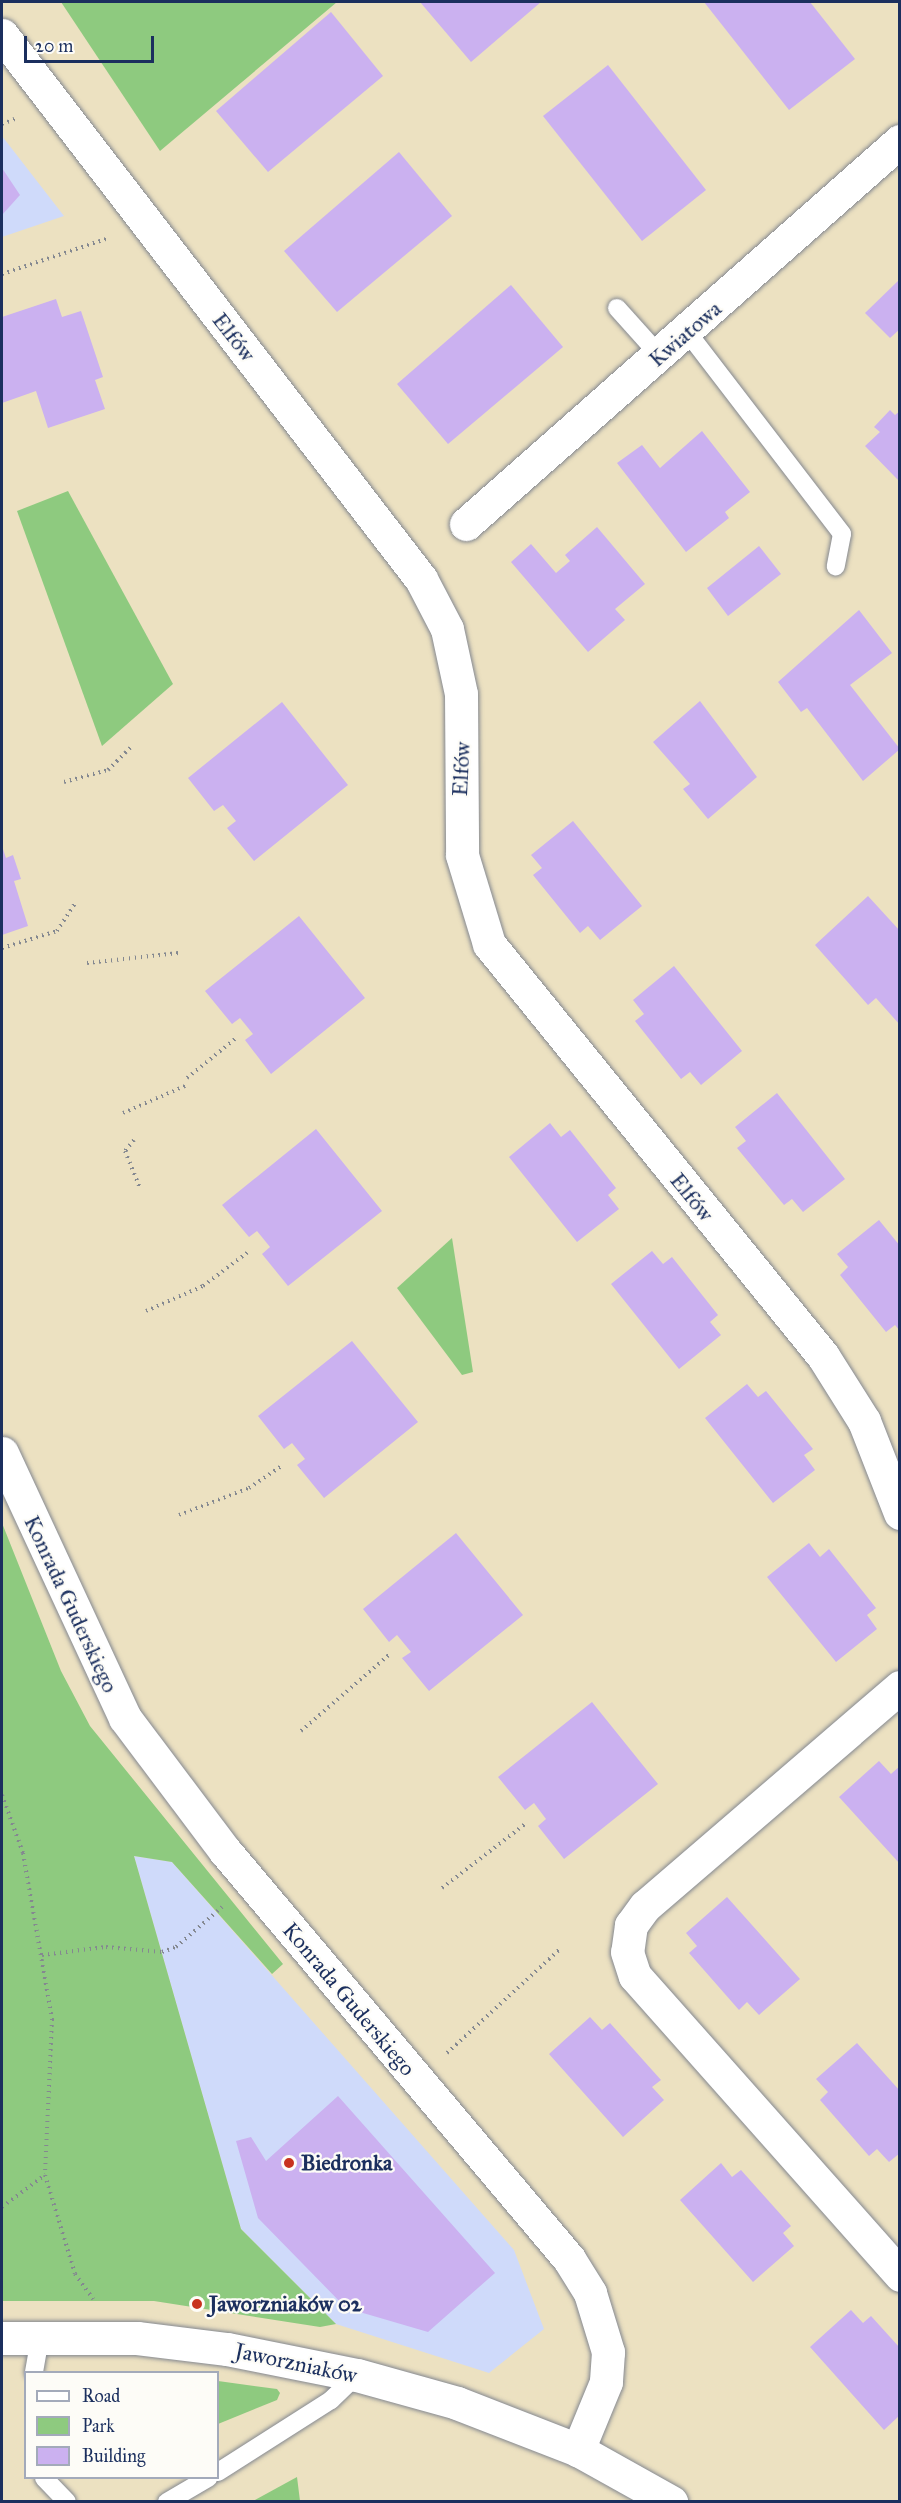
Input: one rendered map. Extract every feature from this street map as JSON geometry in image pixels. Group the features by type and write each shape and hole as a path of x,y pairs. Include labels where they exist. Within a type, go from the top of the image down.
{"street":[{"name":"Elfów","path":"2,35 421,579 447,629 461,694 462,855 489,944 823,1356 864,1421 900,1513"},
{"name":"Kwiatowa","path":"466,524 688,333 900,141"},
{"name":"Konrada Guderskiego","path":"2,1453 125,1718 225,1851 569,2259 590,2293 608,2352 606,2382 579,2450"},
{"path":"900,1687 645,1906 632,1925 627,1952 635,1976 900,2275"},
{"name":"Jaworzniaków","path":"2,2338 137,2338 216,2348 357,2375 457,2403 579,2450"},
{"path":"579,2450 671,2502"}],"lane":[{"path":"617,308 660,356"},
{"path":"688,333 842,534 836,566"},
{"path":"34,2371 40,2338"},
{"path":"219,2471 331,2400 357,2375"},
{"path":"45,2479 67,2502"},
{"path":"166,2502 206,2479"}],"path":[{"path":"2,124 15,119"},
{"path":"2,274 110,238"},
{"path":"64,782 108,770 131,747"},
{"path":"2,948 57,931 75,903"},
{"path":"87,963 178,953"},
{"path":"187,1077 236,1038"},
{"path":"123,1113 188,1085"},
{"path":"134,1140 125,1151 140,1188"},
{"path":"146,1311 203,1287 248,1252"},
{"path":"178,1515 249,1488 283,1465"},
{"path":"301,1731 390,1654"},
{"path":"2,1794 23,1852 52,2019 45,2175 75,2274 97,2306"},
{"path":"442,1888 525,1824"},
{"path":"42,1955 106,1947 162,1952 176,1947 227,1903"},
{"path":"440,2060 561,1948"},
{"path":"2,2207 45,2175"}],"shaded area":[{"path":"2,136 64,216 2,237"},
{"path":"134,1856 172,1862 514,2250 544,2329 489,2373 336,2324 241,2229"}],"green space":[{"path":"61,2 337,2 160,151"},
{"path":"68,491 173,684 102,746 17,511"},
{"path":"452,1238 473,1372 462,1375 397,1288"},
{"path":"2,1523 61,1671 90,1726 283,1964 272,1974 172,1862 134,1856 241,2229 336,2324 320,2327 154,2301 2,2301"},
{"path":"219,2381 277,2389 280,2393 277,2400 219,2424"},
{"path":"297,2477 300,2501 253,2501"}],"building":[{"path":"420,2 541,2 471,62"},
{"path":"704,2 810,2 855,59 789,110"},
{"path":"331,12 383,76 268,172 216,111"},
{"path":"608,65 706,190 642,241 543,116"},
{"path":"399,152 452,216 337,312 284,251"},
{"path":"2,168 20,195 2,215"},
{"path":"900,279 900,329 890,338 865,313"},
{"path":"511,285 563,347 448,444 397,384"},
{"path":"56,299 62,317 81,311 103,377 95,380 105,409 48,428 36,391 2,403 2,317"},
{"path":"890,410 895,415 900,411 898,480 865,446 880,432 874,427"},
{"path":"702,431 750,492 725,512 729,518 686,552 617,463 642,445 660,468"},
{"path":"597,527 645,584 615,609 625,620 588,652 511,562 531,544 556,573 570,561 565,555"},
{"path":"759,546 781,574 728,616 707,588"},
{"path":"859,610 892,653 850,685 900,749 863,781 807,708 801,712 778,682"},
{"path":"700,701 757,777 708,819 683,789 690,784 653,742"},
{"path":"282,702 348,785 254,861 227,828 236,821 223,805 214,811 188,778"},
{"path":"573,821 642,906 600,940 588,926 580,933 533,875 542,868 531,855"},
{"path":"2,846 6,858 13,855 21,879 14,881 28,926 2,935"},
{"path":"868,896 900,931 900,1025 876,998 868,1005 815,945"},
{"path":"299,916 365,998 271,1074 245,1040 253,1034 240,1018 232,1024 205,991"},
{"path":"674,966 742,1051 701,1085 690,1072 681,1079 635,1021 644,1014 633,1000"},
{"path":"777,1093 845,1179 803,1212 792,1199 784,1205 737,1148 746,1141 735,1127"},
{"path":"550,1123 561,1137 570,1130 616,1188 608,1195 619,1209 577,1242 509,1157"},
{"path":"316,1129 382,1211 288,1286 262,1254 270,1247 257,1231 249,1237 222,1205"},
{"path":"879,1220 900,1246 900,1331 895,1325 886,1332 840,1275 848,1267 837,1254"},
{"path":"652,1251 663,1264 672,1257 718,1315 710,1322 721,1335 679,1369 611,1284"},
{"path":"352,1341 418,1422 324,1498 297,1465 305,1459 292,1443 284,1449 258,1416"},
{"path":"747,1384 758,1397 766,1391 813,1449 804,1455 815,1470 773,1503 705,1418"},
{"path":"456,1533 523,1615 429,1691 402,1658 411,1652 397,1635 389,1642 363,1609"},
{"path":"809,1543 820,1557 829,1549 876,1608 867,1615 877,1629 836,1662 767,1577"},
{"path":"592,1702 658,1784 564,1859 538,1826 546,1819 534,1803 525,1810 498,1777"},
{"path":"879,1761 891,1774 900,1766 900,1864 839,1797"},
{"path":"727,1897 800,1979 759,2015 747,2002 739,2010 689,1953 697,1946 686,1933"},
{"path":"590,2017 602,2030 610,2023 661,2080 652,2087 664,2100 623,2137 549,2054"},
{"path":"857,2043 900,2091 900,2153 889,2162 877,2149 869,2156 820,2100 828,2092 816,2079"},
{"path":"338,2096 495,2273 428,2332 346,2308 258,2218 236,2141 251,2137 266,2161"},
{"path":"721,2163 732,2177 741,2170 791,2226 783,2233 794,2246 753,2282 680,2200"},
{"path":"851,2310 863,2323 871,2316 900,2348 900,2415 884,2430 810,2347"}],"place":[{"name":"Biedronka","path":"289,2163"},
{"name":"Jaworzniaków 02","path":"197,2304"}]}
